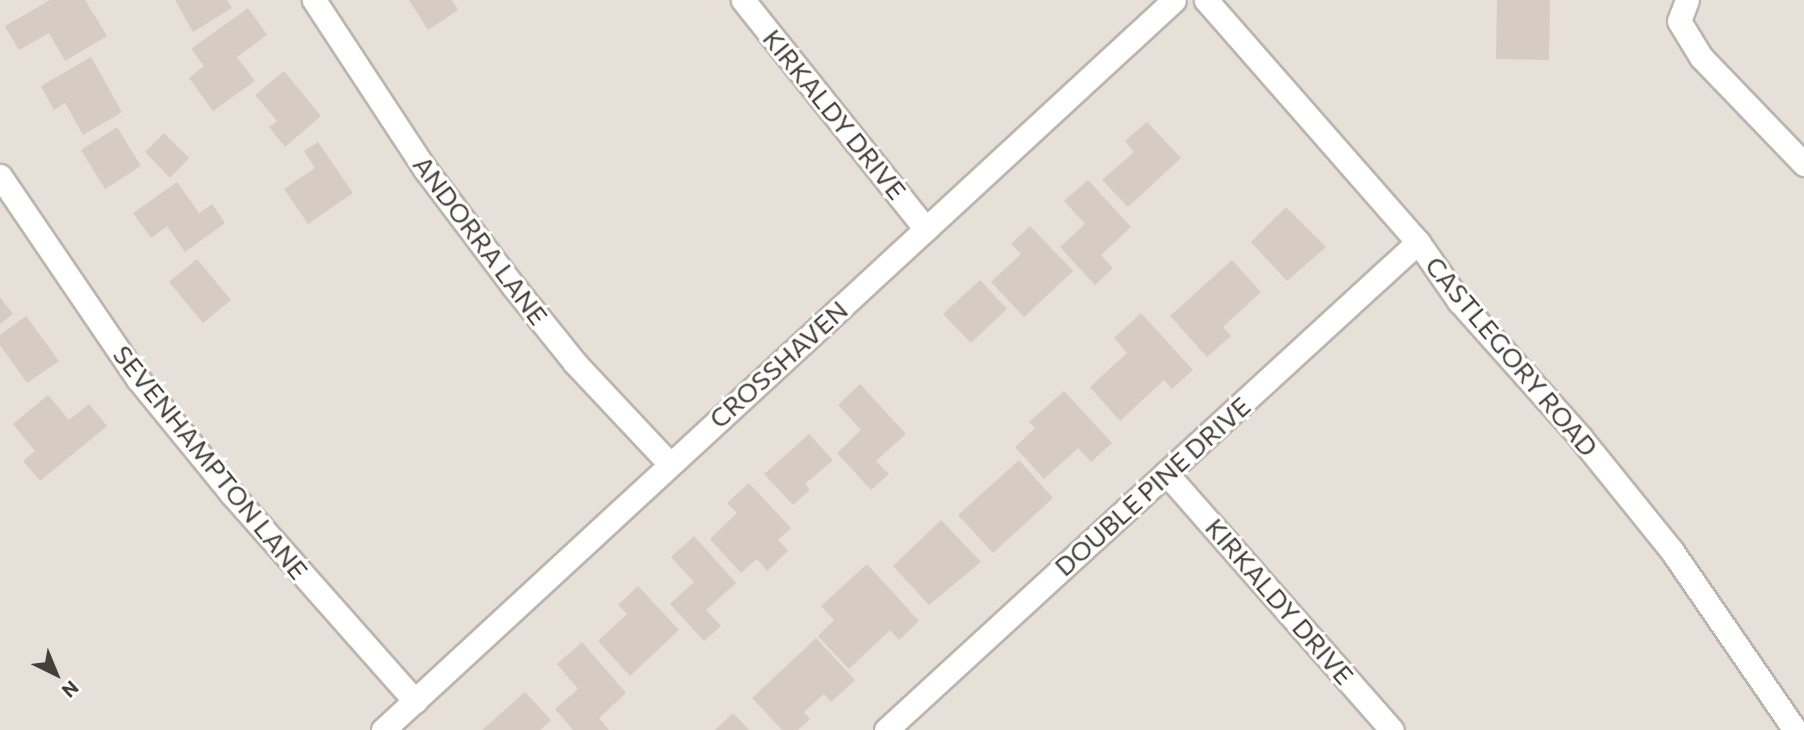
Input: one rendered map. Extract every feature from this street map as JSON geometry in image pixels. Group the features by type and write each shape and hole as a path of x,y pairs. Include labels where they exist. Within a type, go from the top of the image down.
{"street":[{"name":"ANDORRA LANE","path":"314,0 425,169 514,287 575,363 669,463"},
{"name":"KIRKALDY DRIVE","path":"743,0 926,229"},
{"name":"CROSSHAVEN","path":"383,730 669,463 1174,0"},
{"name":"CASTLEGORY ROAD","path":"1206,0 1418,242 1459,301 1580,437 1672,551 1795,730"},
{"path":"1683,10 1701,57 1804,164"},
{"name":"SEVENHAMPTON LANE","path":"0,176 138,379 231,493 415,701"},
{"name":"DOUBLE PINE DRIVE","path":"886,730 1418,242"},
{"name":"KIRKALDY DRIVE","path":"1166,473 1392,730"}],"shaded area":[{"path":"0,0 1804,0 1804,730 0,730"}],"building":[{"path":"50,0 85,0 107,36 65,61 49,33 19,50 5,26"},
{"path":"175,0 227,0 232,8 193,32"},
{"path":"409,0 452,0 458,10 428,30"},
{"path":"1497,0 1550,0 1549,60 1496,59"},
{"path":"248,8 267,35 237,57 255,81 213,111 189,78 204,66 191,49"},
{"path":"91,57 122,112 83,135 65,103 54,110 41,86"},
{"path":"284,71 321,116 285,147 269,127 277,121 255,95"},
{"path":"1147,122 1181,158 1128,207 1102,180 1134,152 1125,141"},
{"path":"117,127 141,166 105,189 81,150"},
{"path":"164,133 189,158 170,178 145,152"},
{"path":"318,142 353,193 308,224 284,189 315,168 304,151"},
{"path":"1088,180 1131,227 1101,255 1113,268 1095,285 1060,247 1085,224 1064,201"},
{"path":"177,182 199,213 212,204 225,223 185,252 167,226 151,238 133,213"},
{"path":"1286,207 1326,247 1287,281 1251,242"},
{"path":"1030,226 1073,271 1024,317 991,282 1021,254 1011,244"},
{"path":"197,259 231,300 203,323 169,282"},
{"path":"1232,260 1261,292 1223,327 1231,336 1207,357 1170,316"},
{"path":"980,280 1007,309 971,343 943,314"},
{"path":"0,297 13,314 0,324"},
{"path":"1141,313 1193,370 1172,389 1164,380 1120,421 1090,387 1127,353 1114,338"},
{"path":"26,316 59,361 27,383 0,345 0,335"},
{"path":"860,384 906,434 876,461 889,474 871,490 837,453 861,430 838,405"},
{"path":"1064,391 1112,443 1091,462 1078,448 1044,479 1015,447 1035,428 1029,422"},
{"path":"48,395 69,420 89,404 107,426 40,481 23,461 35,451 13,424"},
{"path":"809,434 833,460 805,484 810,490 793,505 764,474"},
{"path":"1019,460 1053,498 993,553 958,515"},
{"path":"749,483 791,528 778,540 788,551 767,571 757,559 741,573 710,539 737,513 727,503"},
{"path":"941,520 981,562 929,605 893,566"},
{"path":"694,536 736,583 706,610 721,626 704,641 670,604 694,582 671,557"},
{"path":"867,564 919,621 899,640 890,630 849,669 818,636 834,620 821,606"},
{"path":"638,586 679,630 630,676 598,641 627,614 618,605"},
{"path":"816,638 855,680 831,702 824,694 804,712 810,719 798,730 782,730 752,698"},
{"path":"582,642 626,693 599,718 609,730 573,730 555,709 578,689 557,664"},
{"path":"525,692 551,720 540,730 482,730"},
{"path":"733,713 749,730 715,730"}]}
